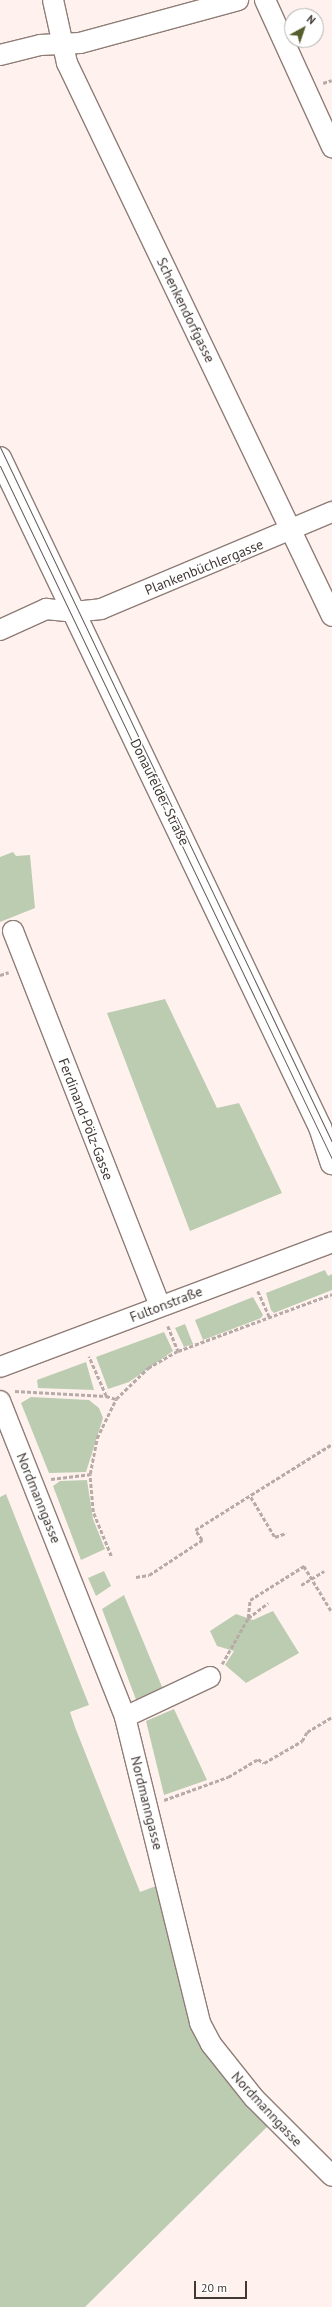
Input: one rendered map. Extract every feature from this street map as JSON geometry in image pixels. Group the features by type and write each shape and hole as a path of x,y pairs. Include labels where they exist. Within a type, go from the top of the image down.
{"main road":[{"name":"Donaufelder Straße","path":"0,458 326,1136 332,1163"}],"street":[{"name":"Schenkendorfgasse","path":"52,0 61,44 332,616"},
{"path":"0,55 61,44 80,43 238,0"},
{"path":"265,0 332,147"},
{"name":"Plankenbüchlergasse","path":"0,630 46,609 74,612 101,609 292,531 332,512"},
{"name":"Ferdinand-Pölz-Gasse","path":"13,932 160,1306"},
{"name":"Donaufelder Straße","path":"326,1136 332,1153"},
{"name":"Fultonstraße","path":"0,1367 332,1242"},
{"name":"Nordmanngasse","path":"8,1396 125,1717 148,1805 200,2023 211,2044 254,2098 332,2176"},
{"path":"125,1717 215,1672"}],"path":[{"path":"320,84 332,80"},
{"path":"258,1291 270,1319"},
{"path":"111,1556 93,1512 90,1474 98,1438 116,1399 148,1368 178,1351 270,1319 332,1294"},
{"path":"168,1326 178,1351"},
{"path":"89,1357 106,1396"},
{"path":"8,1396 106,1396 116,1399"},
{"path":"136,1578 149,1575 202,1540 195,1530 250,1497 332,1444"},
{"path":"46,1480 90,1474"},
{"path":"250,1497 275,1537 286,1533"},
{"path":"248,1618 250,1600 278,1580 304,1566 332,1612"},
{"path":"301,1586 324,1571"},
{"path":"215,1672 248,1618 268,1603"},
{"path":"148,1805 228,1776 258,1759 264,1763 302,1741 307,1732 332,1717"}],"green space":[{"path":"13,852 16,856 30,855 35,908 0,922 0,857"},
{"path":"165,999 217,1108 239,1103 282,1193 190,1231 107,1013"},
{"path":"325,1270 328,1276 332,1274 332,1290 274,1313 271,1310 266,1293"},
{"path":"253,1297 263,1315 261,1318 203,1340 195,1320"},
{"path":"185,1324 193,1344 184,1347 175,1328"},
{"path":"164,1332 173,1351 129,1382 108,1389 96,1357"},
{"path":"86,1362 94,1390 38,1388 37,1380"},
{"path":"31,1397 89,1400 99,1408 103,1418 86,1472 49,1473 21,1403"},
{"path":"87,1480 93,1519 105,1549 81,1560 53,1486 60,1481"},
{"path":"6,1494 89,1705 70,1712 75,1727 140,1892 156,1886 193,2029 271,2123 85,2307 0,2307 0,1497"},
{"path":"104,1571 111,1586 96,1596 88,1578"},
{"path":"124,1595 165,1694 138,1705 102,1609"},
{"path":"273,1611 299,1653 246,1683 225,1665 234,1651 217,1646 210,1631 236,1614 253,1620"},
{"path":"174,1709 207,1780 164,1795 146,1721"}],"tram line":[{"path":"0,447 332,1142"},
{"path":"0,466 332,1159"}]}
